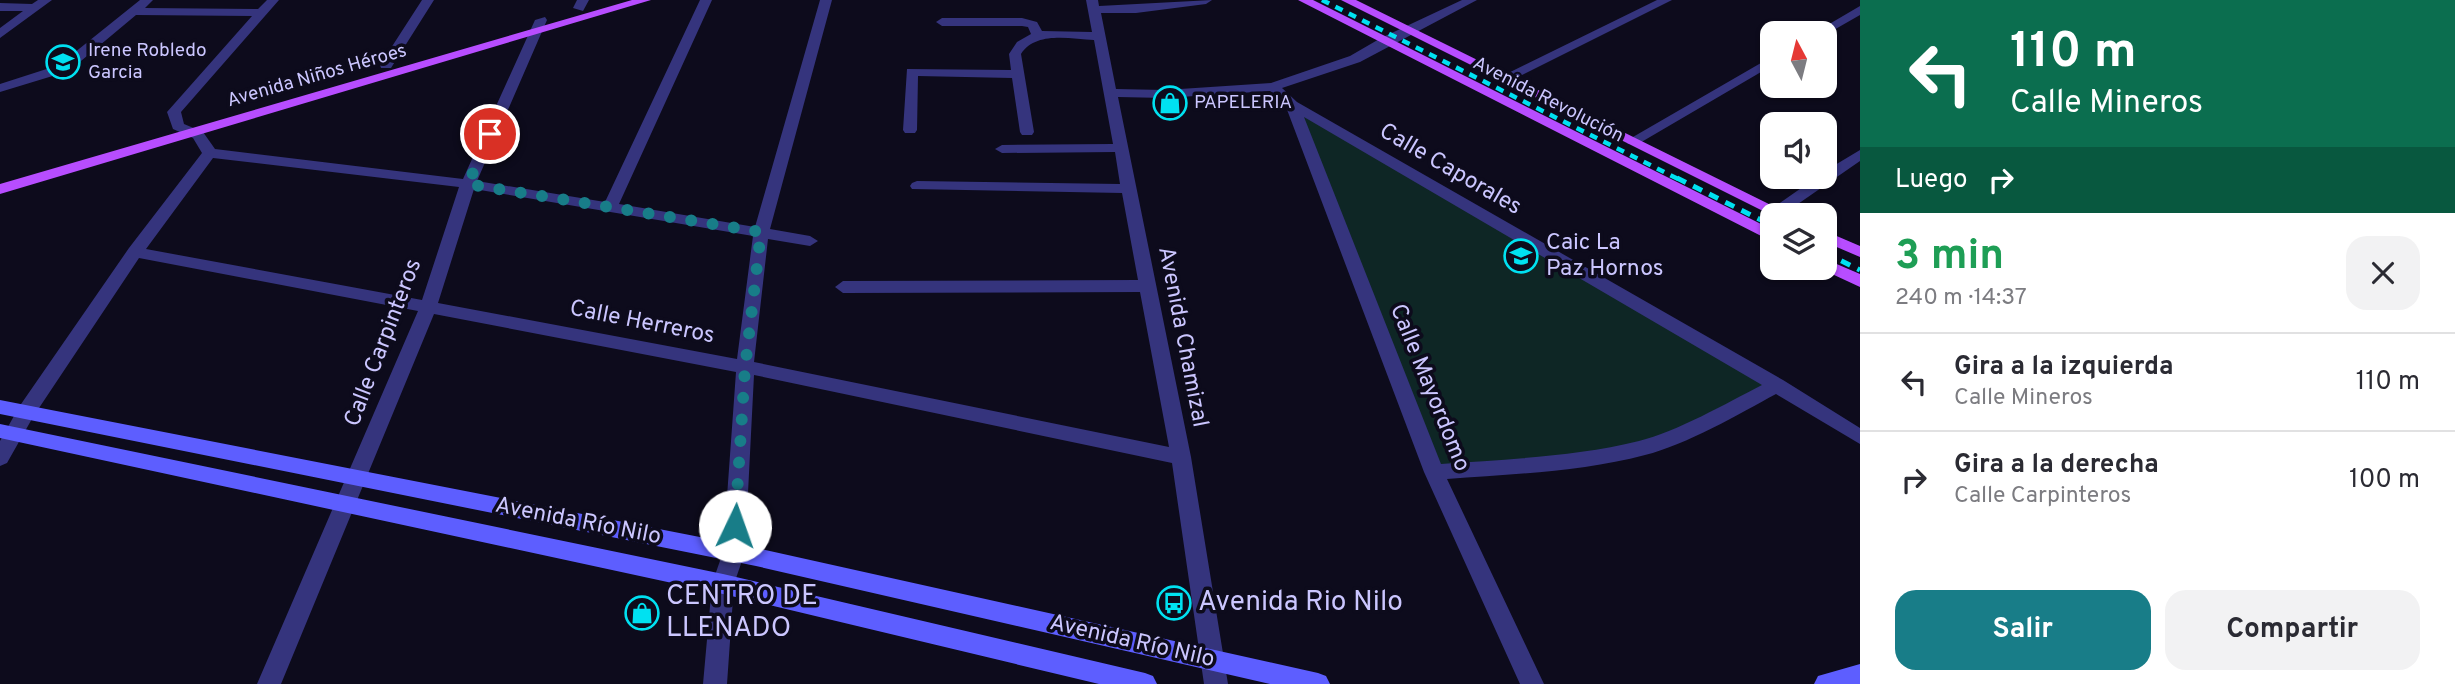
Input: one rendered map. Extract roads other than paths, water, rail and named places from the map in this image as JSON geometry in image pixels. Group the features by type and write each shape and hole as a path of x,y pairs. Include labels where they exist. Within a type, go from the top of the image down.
{"main road":[{"name":"Avenida Niños Héroes","path":"0,189 196,132 538,26 581,4 607,0"},
{"name":"Avenida Niños Héroes","path":"0,179 386,65 645,0"},
{"name":"Avenida Revolución","path":"1304,0 1760,230"},
{"name":"Avenida Revolución","path":"1348,0 1760,204"},
{"path":"1837,241 1860,252"},
{"path":"1837,270 1860,281"},
{"name":"Avenida Río Nilo","path":"0,407 734,552 1318,684"},
{"name":"Avenida Río Nilo","path":"8,432 723,584 1145,684"},
{"path":"1826,684 1860,675"}],"street":[{"path":"0,34 46,0"},
{"path":"0,88 64,68 147,0"},
{"path":"209,153 205,141 196,132 178,126 174,112 273,0"},
{"path":"386,65 428,0"},
{"path":"610,207 706,0"},
{"path":"715,684 723,584 734,552 745,368 761,232 827,0"},
{"path":"1093,5 1136,9 1206,0"},
{"path":"1110,93 1165,94 1273,87 1354,59 1385,41 1471,0"},
{"path":"1505,78 1666,0"},
{"name":"Avenida Chamizal","path":"1093,5 1181,457 1216,684"},
{"path":"0,7 35,8"},
{"path":"1838,23 1860,10"},
{"path":"134,11 260,13"},
{"path":"942,22 1022,22 1032,25 1038,35"},
{"name":"Calle Carpinteros","path":"270,684 428,308 468,184 538,26"},
{"path":"1027,132 1017,74 1017,50 1038,35 1098,36"},
{"path":"1633,141 1760,68"},
{"path":"910,130 912,72 1017,74"},
{"name":"Calle Caporales","path":"1273,87 1292,105 1777,385 1860,437"},
{"name":"Calle Mayordomo","path":"1292,105 1434,472 1531,684"},
{"path":"1002,149 1120,148"},
{"path":"209,153 468,184 810,241"},
{"path":"0,458 8,432 26,412 135,252 209,153"},
{"path":"1794,203 1860,154"},
{"path":"917,186 1128,189"},
{"name":"Calle Herreros","path":"135,252 745,368 1181,457"},
{"path":"843,287 1148,286"},
{"path":"1434,472 1551,464 1644,448 1719,416 1777,385"}],"railway":[{"path":"1322,0 1680,180"},
{"path":"1677,178 1760,220"},
{"path":"1837,259 1860,270"}],"place":[{"name":"Irene Robledo Garcia","path":"63,62"},
{"name":"PAPELERIA","path":"1170,103"},
{"name":"Caic La Paz Hornos","path":"1521,256"},
{"name":"Avenida Rio Nilo","path":"1174,603"},
{"name":"CENTRO DE LLENADO","path":"642,613"}]}
